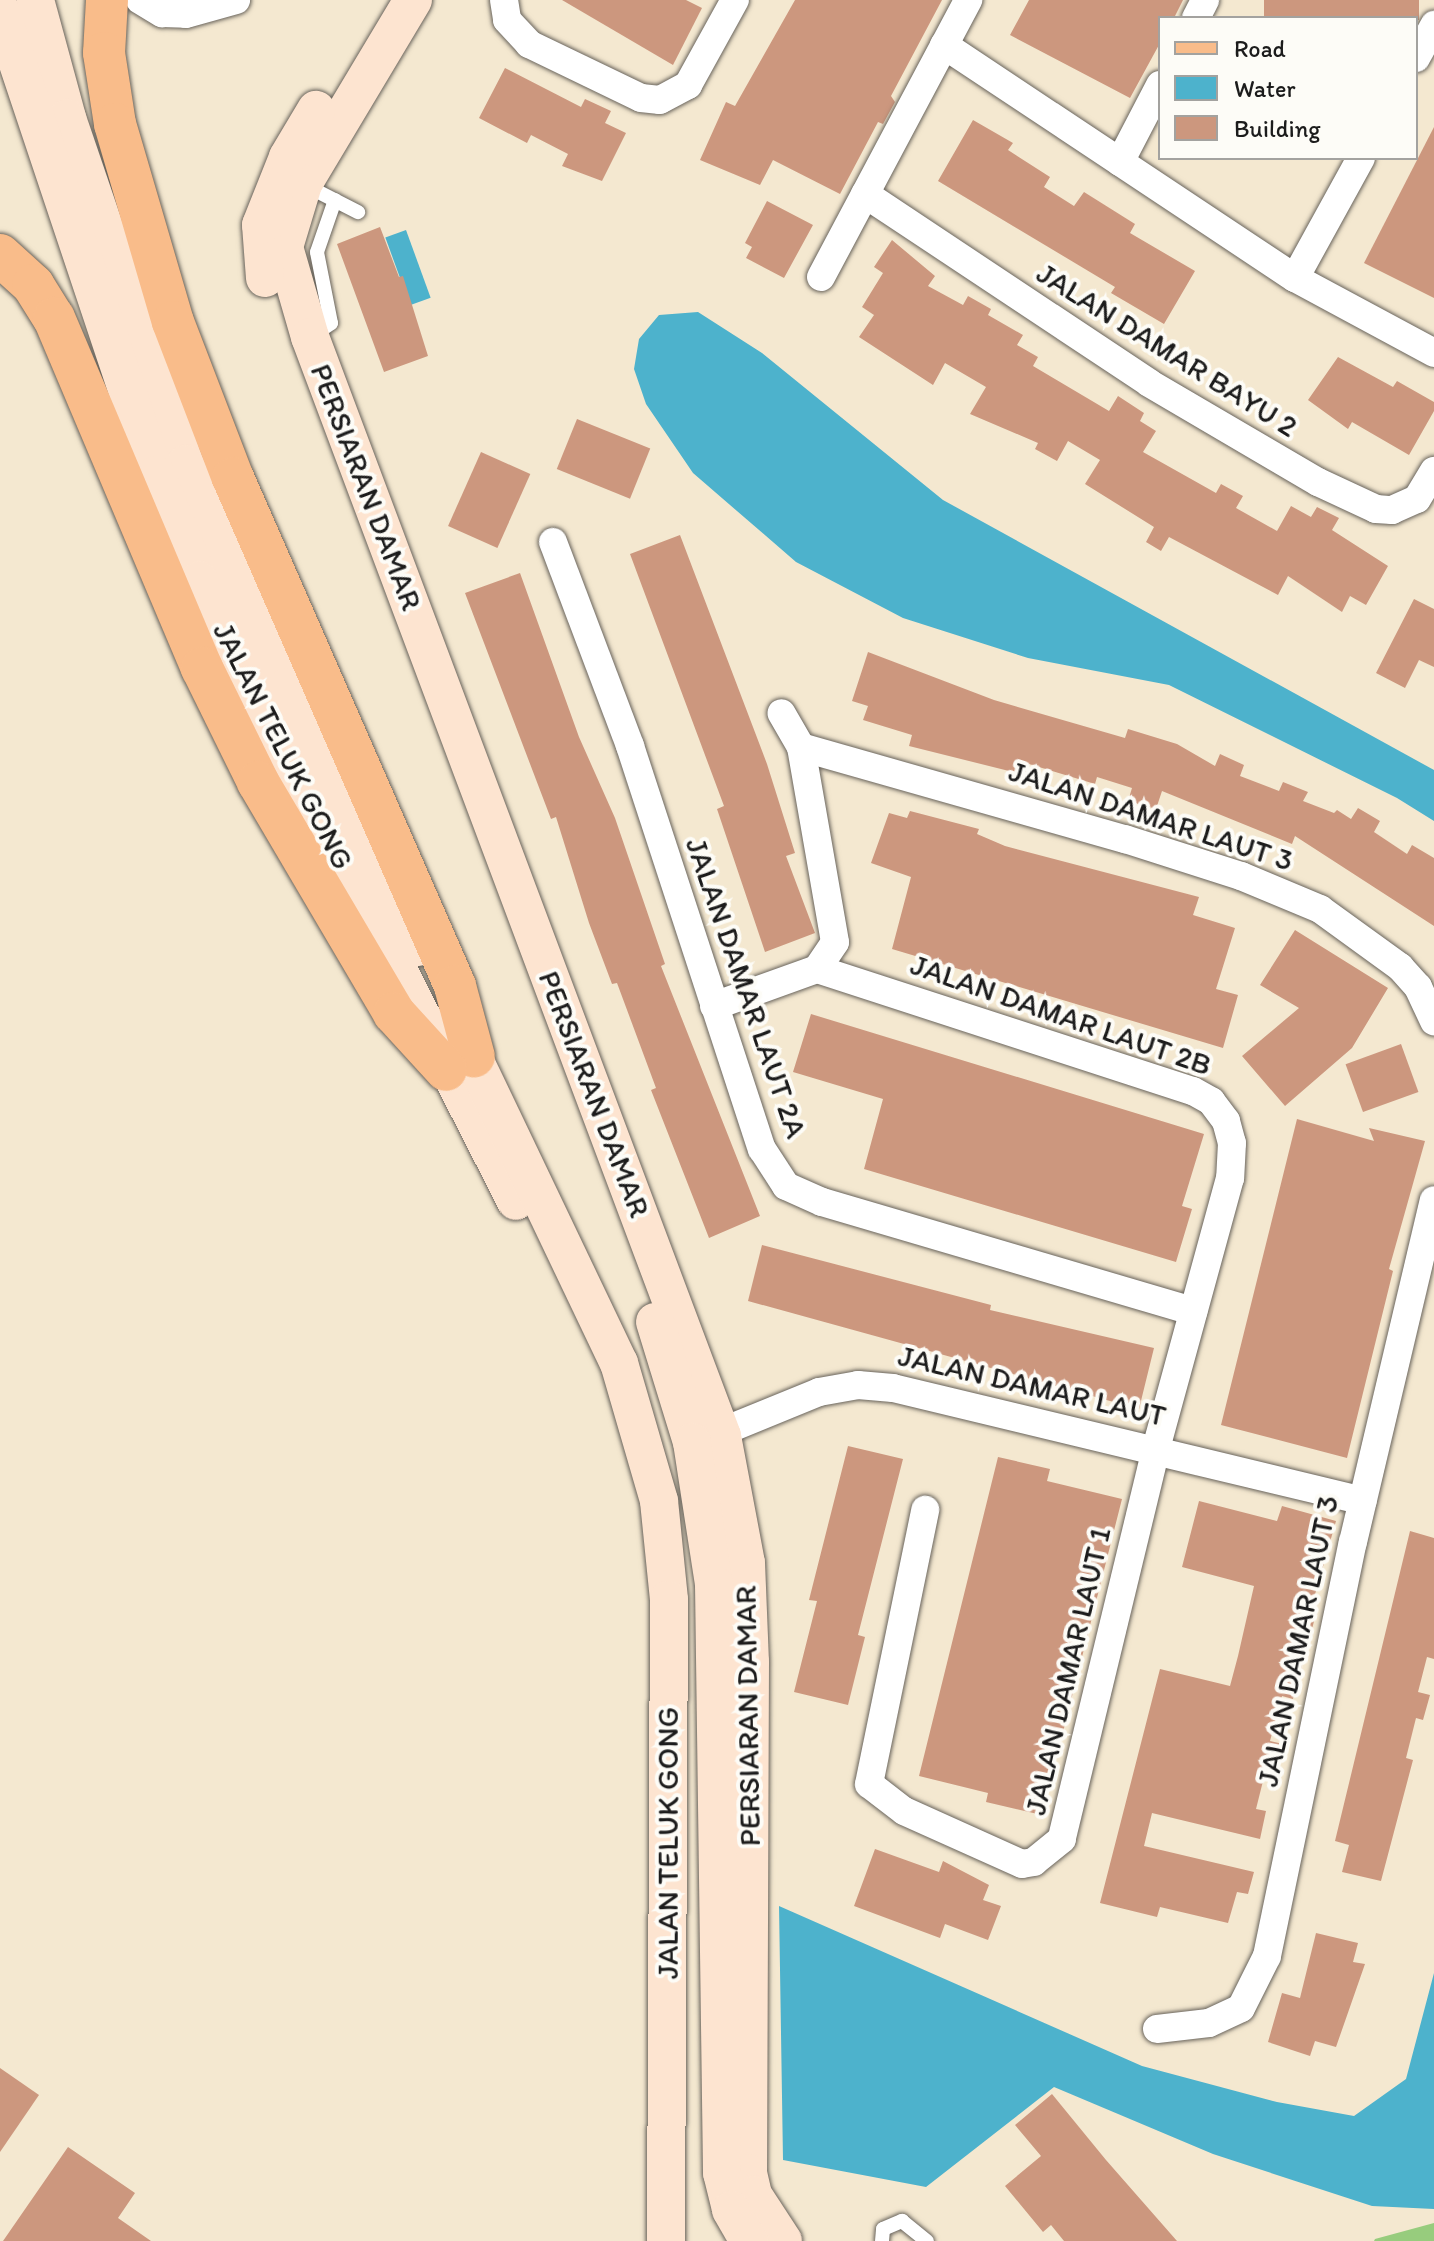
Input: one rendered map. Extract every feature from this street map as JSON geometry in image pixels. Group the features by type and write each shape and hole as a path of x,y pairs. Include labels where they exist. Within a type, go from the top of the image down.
{"main road":[{"path":"107,0 104,53 115,124 173,322 233,478 455,986 460,1063"},
{"path":"0,255 33,285 54,318 184,627 258,782 394,1013 460,1063"}],"street":[{"name":"JALAN TELUK GONG","path":"35,0 67,118 185,464 273,694 460,1063 619,1363 659,1501 669,1600 666,2241"},
{"path":"140,0 162,13 186,14 236,0"},
{"name":"PERSIARAN DAMAR","path":"385,0 288,157 261,225 261,259 275,309 642,1282 707,1439 714,1599 722,2173 731,2210 749,2241"},
{"name":"PERSIARAN DAMAR","path":"413,0 319,192 284,247 310,337 707,1439 746,1563 749,1634 748,2173 753,2195 783,2241"},
{"path":"504,0 507,20 529,44 641,98 660,100 688,85 735,0"},
{"path":"821,277 968,0"},
{"name":"JALAN TELUK GONG","path":"0,10 156,475 199,580 273,694"},
{"path":"1418,54 1434,25"},
{"path":"944,45 1295,278 1434,353"},
{"path":"1120,162 1158,89"},
{"path":"1295,278 1360,160"},
{"name":"JALAN DAMAR BAYU 2","path":"865,194 1135,375 1318,482 1376,509 1392,510 1417,499 1434,471"},
{"name":"JALAN DAMAR LAUT 2A","path":"553,542 630,746 762,1149 786,1186 799,1194 1193,1311"},
{"path":"714,1006 817,969 835,942 801,747 781,713"},
{"name":"JALAN DAMAR LAUT 3","path":"801,747 1125,839 1241,876 1320,909 1400,967 1418,987 1434,1022"},
{"name":"JALAN DAMAR LAUT 2B","path":"817,969 1161,1078 1211,1101 1226,1121 1232,1143 1230,1178 1156,1449"},
{"name":"JALAN DAMAR LAUT 3","path":"1157,2029 1209,2023 1241,2008 1267,1956 1363,1501 1434,1200"},
{"name":"JALAN DAMAR LAUT","path":"707,1439 819,1392 858,1385 946,1397 1363,1501"},
{"name":"JALAN DAMAR LAUT 1","path":"925,1510 869,1784 904,1811 1022,1864 1034,1862 1062,1839 1156,1449"}],"lane":[{"path":"319,192 358,212"},
{"path":"882,2241 883,2229 902,2221 927,2241"}],"green space":[{"path":"1434,2223 1434,2241 1374,2241 1375,2239"}],"water":[{"path":"406,230 431,298 410,305 385,238"},
{"path":"698,312 762,353 943,500 1434,770 1434,821 1397,798 1169,685 1028,658 903,618 796,562 693,473 646,404 634,369 639,339 659,315"},
{"path":"779,1906 1142,2066 1277,2102 1354,2116 1406,2079 1434,1973 1434,2209 1372,2206 1213,2154 1054,2087 926,2187 783,2160"}],"building":[{"path":"562,0 686,0 702,8 673,65"},
{"path":"795,0 942,0 891,96 895,102 883,124 878,122 840,194 773,160 760,185 700,160 726,102 735,106"},
{"path":"1029,0 1183,0 1175,16 1158,16 1158,47 1130,98 1010,35"},
{"path":"1264,0 1419,0 1419,20 1418,16 1264,16"},
{"path":"505,68 581,107 585,99 611,111 605,123 626,133 602,181 562,166 568,154 531,135 527,143 479,118"},
{"path":"973,120 1013,143 1008,150 1050,177 1044,187 1074,206 1084,192 1135,224 1130,233 1195,271 1164,324 1111,293 1115,287 938,181"},
{"path":"1434,127 1434,298 1364,263"},
{"path":"767,201 813,225 784,278 746,258 752,247 745,243"},
{"path":"380,227 399,277 403,276 428,356 384,372 337,244"},
{"path":"892,240 935,276 928,286 963,305 968,296 991,309 988,315 1023,335 1017,345 1038,357 1033,366 1109,411 1118,396 1144,413 1140,421 1156,431 1143,452 1216,493 1221,484 1243,496 1236,508 1277,531 1291,506 1311,517 1317,507 1339,518 1332,530 1388,566 1366,605 1350,596 1342,612 1288,576 1278,595 1169,537 1161,551 1146,542 1154,527 1085,484 1100,460 1068,441 1057,461 1035,449 1038,443 970,414 986,387 945,363 933,385 859,337 874,315 862,307 883,273 874,267"},
{"path":"1338,357 1393,387 1397,381 1434,402 1434,411 1409,455 1352,422 1348,429 1308,400"},
{"path":"577,419 650,449 630,499 557,469"},
{"path":"481,452 530,474 497,548 448,526"},
{"path":"680,535 767,764 795,853 786,856 815,933 765,952 717,809 724,806 630,554"},
{"path":"520,573 579,737 615,818 665,964 661,966 760,1216 709,1238 651,1090 656,1088 617,983 612,984 589,923 556,817 551,819 465,593"},
{"path":"1414,599 1434,609 1434,667 1419,660 1405,688 1376,673"},
{"path":"868,652 994,700 1125,738 1128,729 1177,744 1215,766 1220,754 1244,765 1240,776 1279,791 1283,782 1308,792 1303,801 1334,813 1337,810 1351,819 1358,808 1380,821 1374,832 1407,854 1412,845 1434,858 1434,926 1295,836 1292,844 1162,791 1156,809 1128,801 1132,788 1097,777 1095,784 1029,764 1025,775 909,746 912,735 863,720 868,706 852,701"},
{"path":"910,811 979,829 977,834 1005,846 1199,897 1193,915 1235,928 1216,989 1238,995 1223,1048 892,949 911,877 871,863 889,813 907,818"},
{"path":"1295,930 1388,988 1352,1048 1285,1106 1242,1056 1299,1008 1260,985"},
{"path":"811,1014 1204,1134 1182,1206 1192,1209 1176,1262 864,1169 883,1099 793,1072"},
{"path":"1401,1044 1418,1092 1363,1112 1346,1064"},
{"path":"1297,1119 1374,1141 1369,1128 1425,1141 1389,1269 1393,1271 1347,1458 1221,1425"},
{"path":"762,1245 991,1305 990,1310 1154,1348 1139,1409 748,1301"},
{"path":"848,1446 903,1459 858,1635 865,1637 848,1705 794,1692 817,1601 809,1600"},
{"path":"998,1457 1050,1469 1047,1481 1122,1499 1042,1815 986,1802 988,1793 919,1776"},
{"path":"1199,1501 1277,1521 1282,1506 1336,1521 1310,1612 1316,1614 1293,1699 1282,1696 1270,1741 1283,1744 1276,1772 1266,1769 1256,1809 1266,1811 1260,1839 1152,1813 1144,1846 1254,1872 1248,1894 1237,1892 1228,1923 1160,1907 1157,1917 1100,1903 1160,1669 1230,1686 1238,1656 1254,1586 1182,1567"},
{"path":"1410,1531 1434,1538 1434,1659 1427,1657 1418,1692 1430,1695 1423,1720 1416,1718 1406,1758 1413,1760 1381,1881 1342,1872 1349,1845 1335,1841"},
{"path":"875,1849 939,1872 943,1861 989,1885 983,1900 1001,1906 988,1940 945,1924 940,1938 854,1906"},
{"path":"1316,1933 1358,1943 1353,1962 1365,1964 1336,2047 1315,2041 1310,2056 1268,2042 1282,1993 1300,1998"},
{"path":"0,2068 39,2095 0,2152"},
{"path":"1052,2094 1177,2241 1064,2241 1051,2225 1043,2232 1005,2186 1041,2156 1015,2125"},
{"path":"68,2147 135,2193 118,2218 151,2241 3,2241"}]}
